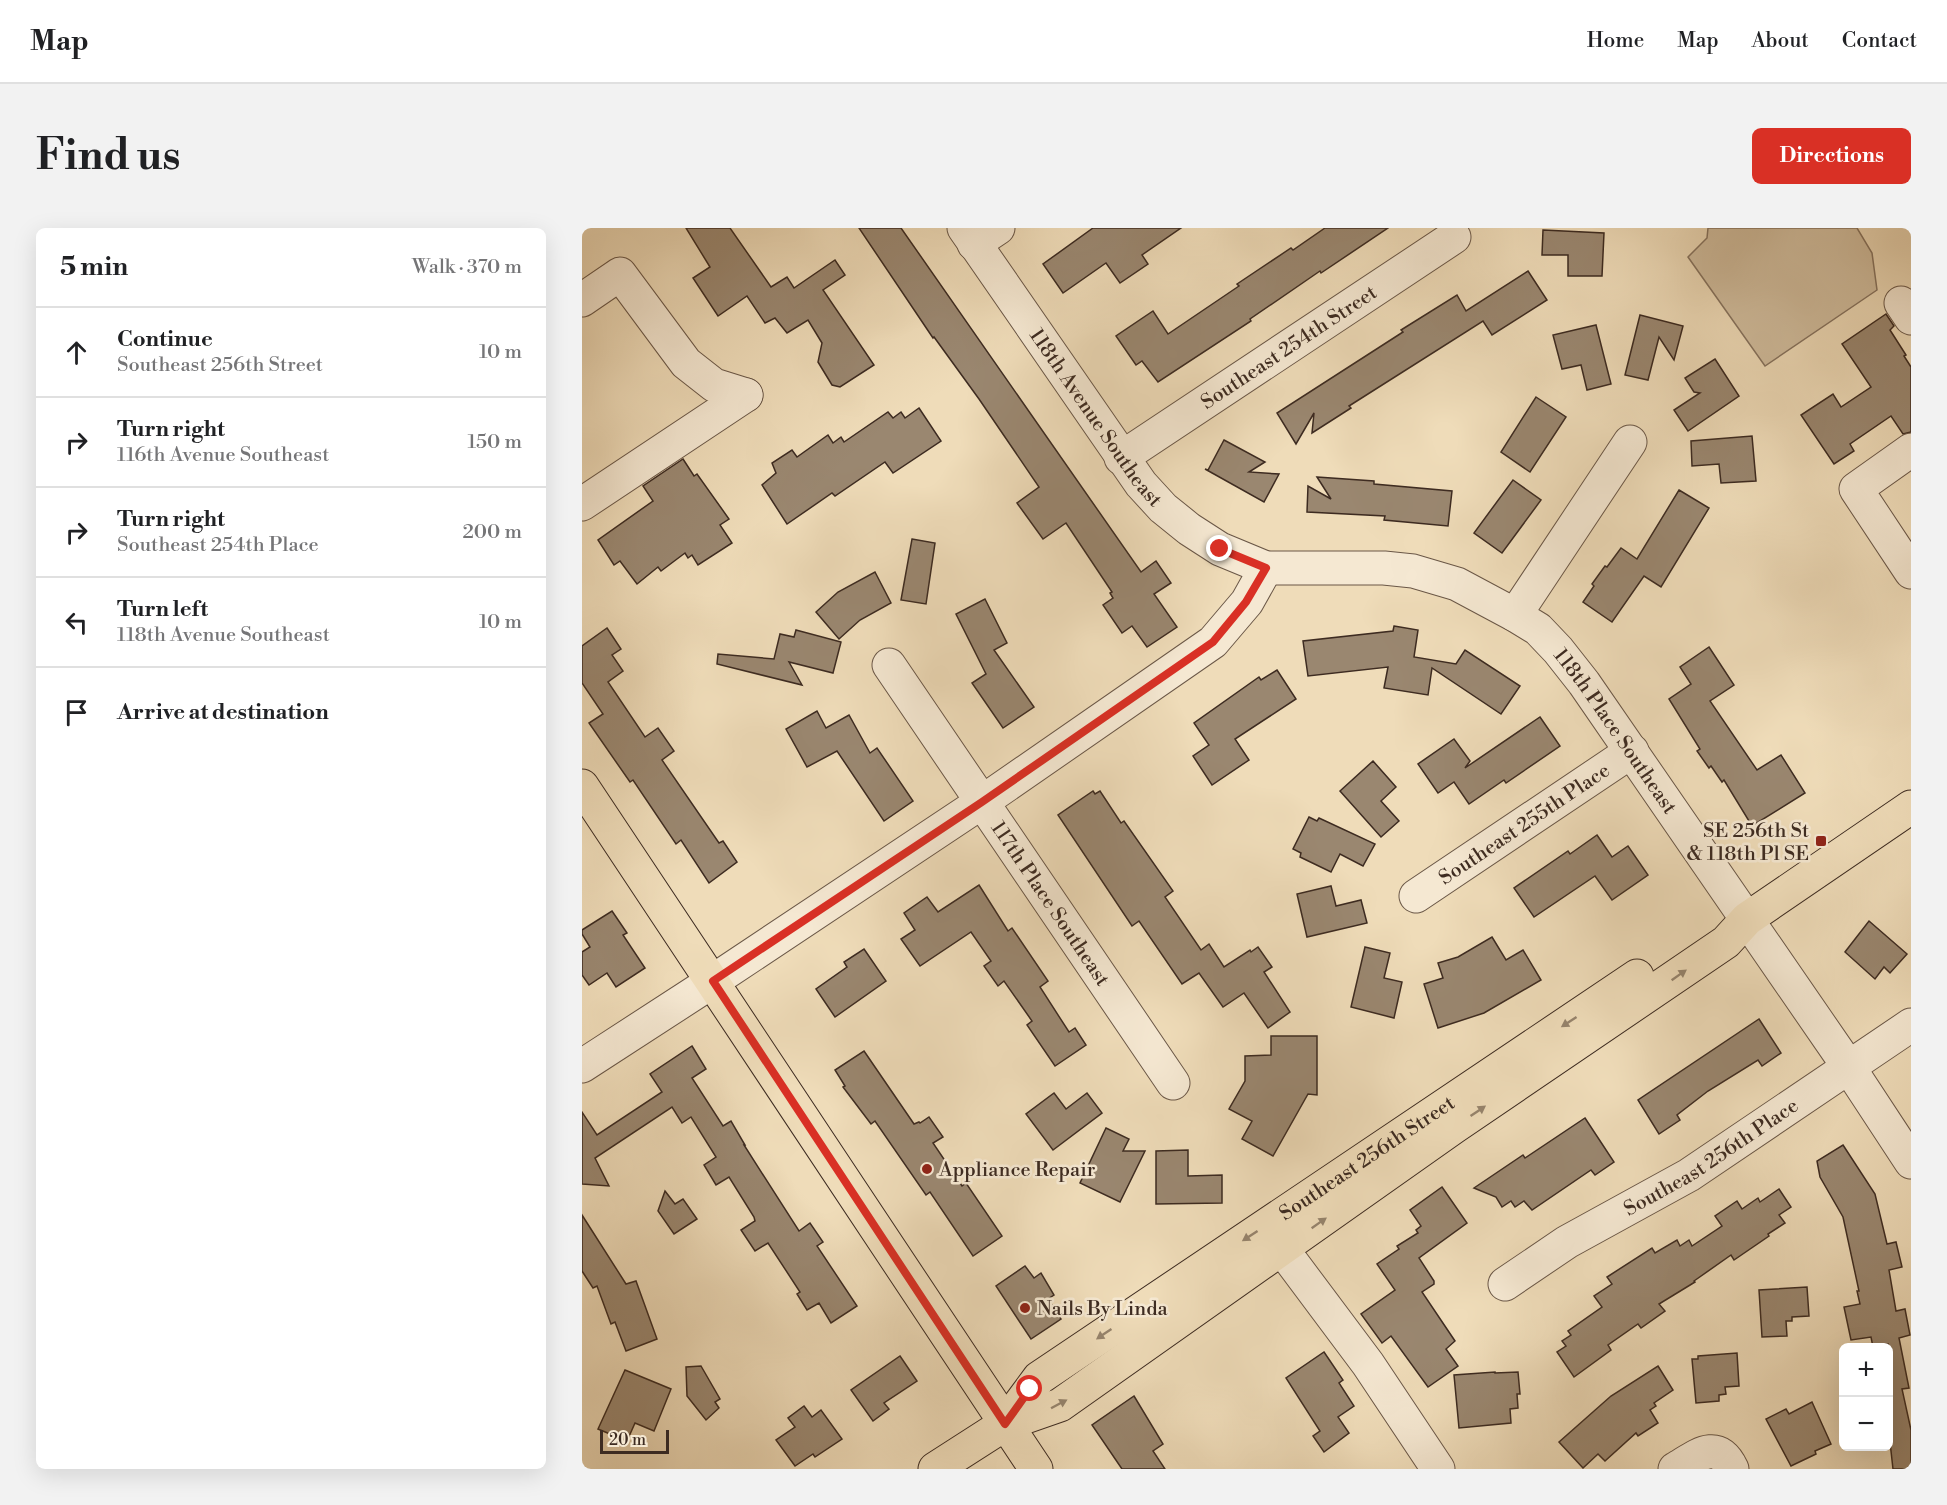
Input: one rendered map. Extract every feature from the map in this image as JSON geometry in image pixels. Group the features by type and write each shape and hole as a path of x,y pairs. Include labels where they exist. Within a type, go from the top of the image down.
{"main road":[{"path":"582,786 1036,1469"},
{"name":"Southeast 256th Street","path":"935,1469 1005,1424 1060,1405 1454,1127 1726,942 1748,919 1911,807"},
{"name":"Southeast 256th Street","path":"1005,1424 1039,1378 1711,926 1748,919"}],"street":[{"name":"118th Avenue Southeast","path":"979,233 1122,458 1141,484 1163,508 1189,529 1220,549 1266,568"},
{"name":"Southeast 254th Street","path":"1122,458 1454,237"},
{"path":"582,300 620,274 686,363 714,385 746,395 582,504"},
{"path":"1515,615 1630,442"},
{"path":"1911,450 1856,489 1911,572"},
{"path":"582,1065 982,802 1213,642 1246,602 1266,568"},
{"name":"118th Place Southeast","path":"1266,568 1384,568 1413,571 1457,584 1538,629 1584,683 1632,751 1911,1162"},
{"name":"117th Place Southeast","path":"889,665 1173,1083"},
{"name":"Southeast 255th Place","path":"1416,896 1632,751"},
{"name":"Southeast 256th Place","path":"1505,1284 1567,1242 1689,1175 1911,1025"},
{"path":"1282,1249 1368,1364 1438,1469"},
{"path":"1675,1469 1706,1451 1723,1456 1732,1469"}],"shaded area":[{"path":"1708,228 1857,228 1872,253 1877,290 1765,366 1688,257 1707,238"}],"building":[{"path":"686,228 730,228 771,287 787,277 794,288 835,260 845,275 823,290 874,365 840,387 832,385 818,362 822,343 808,320 787,333 775,318 765,323 747,296 718,316 693,278 710,267"},
{"path":"859,228 901,228 1141,572 1156,561 1171,583 1154,594 1177,627 1147,647 1132,626 1122,633 1103,605 1113,598 1110,593 1112,592 1066,523 1043,539 1017,503 1039,487 979,399 933,338"},
{"path":"1093,228 1181,228 1142,255 1148,264 1120,283 1106,263 1063,293 1043,264"},
{"path":"1325,228 1388,228 1321,273 1320,271 1250,319 1251,321 1158,382 1142,361 1136,365 1116,336 1153,311 1168,334 1239,286 1237,284"},
{"path":"1543,230 1604,233 1602,276 1568,276 1568,255 1542,255"},
{"path":"1528,271 1547,300 1492,335 1483,321 1349,406 1351,408 1312,433 1314,413 1296,444 1277,413 1457,295 1466,311"},
{"path":"1886,314 1894,326 1890,330 1911,367 1911,432 1903,434 1891,416 1850,444 1854,451 1834,464 1801,415 1833,394 1841,407 1871,387 1842,344"},
{"path":"1640,315 1683,326 1674,360 1659,337 1648,380 1625,375"},
{"path":"1596,325 1611,384 1587,390 1581,365 1562,369 1553,335"},
{"path":"1715,359 1739,396 1688,431 1674,410 1700,393 1694,392 1685,378"},
{"path":"1536,397 1566,417 1530,472 1501,452"},
{"path":"919,408 941,441 893,473 885,462 835,496 832,493 787,524 762,485 776,473 772,463 792,450 797,457 828,435 833,443 841,437 844,442 888,412 893,418 901,412 905,418"},
{"path":"1752,436 1756,481 1721,483 1719,464 1692,466 1691,441"},
{"path":"1224,440 1265,462 1249,472 1279,474 1264,502 1205,469 1208,470"},
{"path":"683,459 694,476 697,474 729,519 720,525 732,543 698,565 692,555 688,558 685,553 661,571 658,567 637,584 620,561 614,565 598,540 653,501 643,486"},
{"path":"1317,477 1374,481 1374,484 1452,491 1448,526 1384,520 1385,516 1307,512 1308,486 1331,499"},
{"path":"1513,480 1541,500 1502,553 1474,533"},
{"path":"1679,490 1709,508 1661,587 1644,576 1612,622 1583,602 1594,586 1592,584 1621,548 1637,559"},
{"path":"912,539 935,543 926,604 901,600"},
{"path":"875,572 891,603 860,620 839,639 816,612 838,592"},
{"path":"985,599 1007,643 994,650 1034,707 1003,728 972,683 986,674 956,614"},
{"path":"1394,626 1418,630 1414,657 1456,664 1465,650 1520,686 1501,714 1432,668 1428,695 1384,688 1388,667 1308,676 1303,641 1393,631"},
{"path":"607,628 621,649 612,655 623,671 608,682 645,737 658,728 674,751 662,760 719,843 723,841 737,862 709,883 681,840 676,844 633,780 630,782 589,723 603,714 582,683 582,646"},
{"path":"796,630 841,642 833,673 789,662 802,685 717,664 718,654 774,659 780,634 794,637"},
{"path":"1709,647 1734,685 1710,701 1757,770 1781,755 1805,793 1752,826 1724,780 1722,782 1697,751 1700,749 1669,699 1691,684 1680,667"},
{"path":"1277,670 1296,699 1235,739 1249,760 1212,785 1193,756 1209,745 1194,723 1259,677 1261,680"},
{"path":"817,711 826,728 849,715 870,753 877,748 913,801 884,821 837,751 807,767 786,729"},
{"path":"1540,717 1560,746 1506,783 1504,780 1469,804 1454,782 1438,793 1418,764 1454,739 1470,761 1465,768"},
{"path":"1373,761 1396,787 1381,801 1399,821 1381,837 1340,791"},
{"path":"1093,791 1095,794 1100,791 1121,823 1124,821 1173,891 1165,897 1201,950 1209,944 1224,967 1258,947 1272,967 1264,972 1290,1012 1268,1028 1244,993 1223,1007 1199,973 1182,984 1139,921 1132,926 1058,815"},
{"path":"1309,817 1317,821 1319,818 1375,844 1363,866 1340,854 1331,872 1300,857 1301,853 1293,849"},
{"path":"1597,835 1612,857 1628,846 1648,875 1612,900 1595,876 1534,917 1514,888 1568,851 1570,854"},
{"path":"979,885 1008,931 1012,928 1048,981 1040,987 1069,1032 1075,1028 1086,1045 1055,1066 1027,1025 1032,1021 1004,981 998,986 984,966 991,961 971,932 920,966 901,939 915,930 904,913 927,897 938,912"},
{"path":"1331,886 1336,906 1361,900 1367,923 1307,937 1297,894"},
{"path":"612,911 627,933 623,935 645,968 616,987 607,973 589,985 582,975 582,952 590,947 582,930"},
{"path":"1869,921 1907,954 1890,973 1884,967 1875,979 1845,952"},
{"path":"1492,937 1506,960 1523,950 1541,980 1484,1013 1438,1028 1424,984 1443,978 1438,963 1458,957"},
{"path":"1365,947 1390,953 1384,978 1402,982 1394,1018 1351,1007"},
{"path":"864,949 886,981 835,1017 816,989 847,967 844,962"},
{"path":"1759,1019 1781,1053 1762,1066 1758,1060 1708,1091 1677,1115 1680,1120 1659,1134 1638,1100"},
{"path":"1271,1036 1317,1036 1317,1095 1308,1094 1273,1156 1242,1139 1252,1121 1229,1109 1245,1081 1245,1056 1271,1055"},
{"path":"692,1046 706,1069 692,1078 723,1126 731,1121 799,1231 810,1223 823,1242 817,1246 857,1306 831,1323 819,1303 807,1310 797,1294 800,1292 768,1243 755,1251 741,1230 755,1221 754,1217 729,1177 716,1185 704,1165 716,1157 691,1117 682,1123 672,1107 595,1158 609,1186 582,1184 582,1112 597,1135 662,1092 650,1074"},
{"path":"864,1051 914,1124 929,1117 943,1137 933,1143 962,1186 966,1183 1002,1236 973,1256 930,1192 926,1195 875,1121 871,1124 843,1087 845,1086 835,1070"},
{"path":"1054,1093 1066,1109 1087,1093 1102,1113 1053,1150 1026,1114"},
{"path":"1585,1118 1614,1162 1595,1175 1591,1170 1532,1210 1524,1201 1515,1207 1511,1201 1502,1207 1496,1197 1474,1188 1523,1155 1525,1158"},
{"path":"1106,1128 1129,1139 1123,1151 1145,1151 1120,1202 1080,1183"},
{"path":"1843,1145 1875,1194 1887,1244 1896,1242 1902,1267 1889,1270 1896,1311 1905,1309 1910,1335 1899,1338 1909,1388 1902,1389 1911,1430 1911,1469 1893,1469 1891,1451 1893,1451 1893,1343 1872,1343 1871,1337 1851,1340 1844,1307 1860,1304 1857,1291 1859,1291 1843,1217 1820,1177 1817,1161"},
{"path":"1188,1150 1188,1176 1222,1175 1222,1203 1156,1204 1156,1151"},
{"path":"1442,1187 1467,1223 1419,1258 1434,1281 1434,1284 1422,1292 1455,1341 1446,1349 1458,1366 1428,1387 1391,1336 1382,1343 1361,1314 1395,1290 1377,1264 1399,1249 1397,1246 1418,1233 1416,1230 1421,1226 1410,1210"},
{"path":"1779,1189 1791,1207 1779,1215 1785,1223 1734,1260 1731,1255 1695,1282 1659,1304 1665,1311 1641,1328 1638,1324 1608,1345 1611,1350 1574,1377 1557,1352 1566,1346 1562,1341 1571,1335 1568,1331 1602,1307 1594,1296 1612,1284 1607,1277 1652,1248 1655,1253 1677,1240 1680,1246 1689,1240 1692,1246 1722,1226 1715,1216 1737,1201 1742,1209 1758,1198 1760,1202"},
{"path":"665,1191 675,1204 683,1199 697,1219 674,1234 658,1211"},
{"path":"582,1215 626,1284 636,1281 657,1339 626,1351 615,1322 611,1324 597,1286 593,1288 582,1271"},
{"path":"1025,1266 1034,1278 1041,1273 1054,1295 1048,1299 1061,1319 1031,1339 996,1286"},
{"path":"1807,1287 1809,1316 1792,1317 1792,1321 1786,1321 1787,1336 1762,1337 1759,1290"},
{"path":"1324,1352 1343,1380 1339,1383 1354,1406 1338,1417 1349,1433 1324,1452 1313,1436 1320,1431 1286,1378"},
{"path":"1737,1353 1739,1386 1725,1387 1726,1394 1719,1395 1719,1401 1696,1403 1692,1359 1698,1359 1698,1356"},
{"path":"900,1356 917,1381 884,1403 889,1409 873,1421 851,1390"},
{"path":"701,1366 720,1399 715,1402 719,1408 706,1420 687,1396 686,1367"},
{"path":"1658,1366 1673,1390 1654,1403 1656,1406 1650,1410 1658,1423 1638,1436 1636,1433 1605,1461 1598,1454 1583,1468 1559,1442 1611,1396"},
{"path":"625,1370 671,1389 654,1431 635,1423 627,1441 598,1429"},
{"path":"1518,1372 1520,1394 1517,1394 1518,1408 1510,1409 1511,1423 1459,1428 1454,1375"},
{"path":"1134,1396 1163,1444 1153,1451 1165,1469 1122,1469 1092,1425"},
{"path":"1812,1402 1831,1444 1791,1466 1766,1419 1786,1409 1789,1414"},
{"path":"804,1406 812,1417 821,1410 842,1439 815,1457 813,1454 795,1466 776,1440 795,1427 788,1418"}],"place":[{"name":"SE 256th St & 118th Pl SE","path":"1821,841"},
{"name":"Appliance Repair","path":"927,1169"},
{"name":"Nails By Linda","path":"1025,1308"}],"route":[{"path":"1030,1389 1005,1424 713,981 982,802 1213,642 1231,623 1266,568 1220,549"}]}
